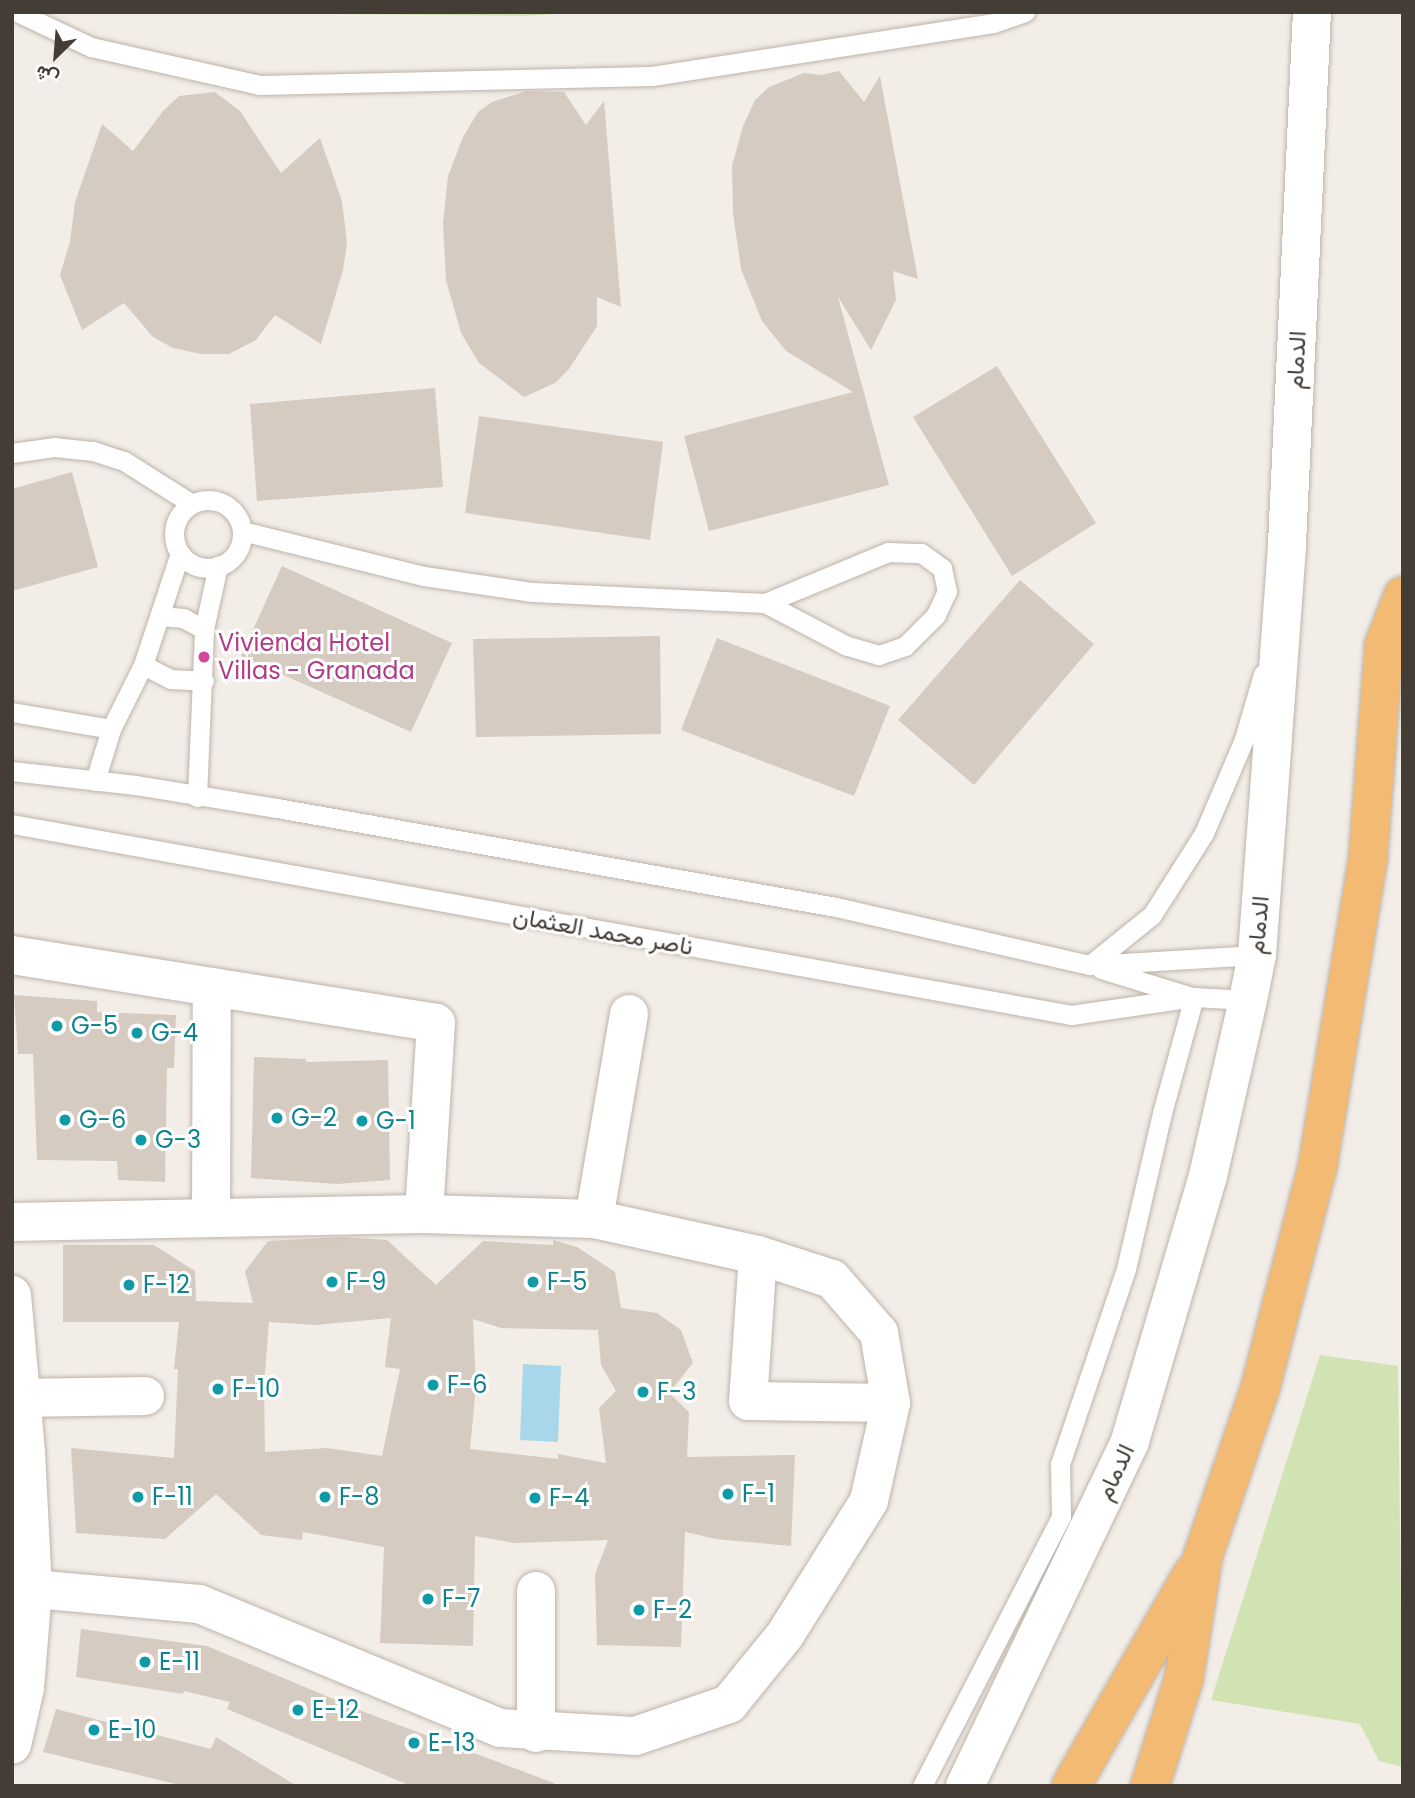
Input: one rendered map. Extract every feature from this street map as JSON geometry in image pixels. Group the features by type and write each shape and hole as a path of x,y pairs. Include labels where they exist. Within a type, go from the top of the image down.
{"highway":[{"path":"1150,1786 1184,1678 1203,1556 1260,1389 1318,1164 1368,858 1384,645 1403,596"},
{"path":"1071,1786 1203,1556"}],"street":[{"name":"الدمام","path":"965,1786 1130,1441 1208,1176 1257,955 1287,544 1312,12"},
{"path":"12,955 436,1023 424,1214"},
{"path":"211,1218 212,987"},
{"path":"594,1219 629,1014"},
{"path":"12,1222 424,1214 594,1219 758,1255 832,1279 879,1333 891,1403 869,1501 785,1635 729,1704 635,1736 536,1733 500,1728 199,1604 33,1589"},
{"path":"758,1255 748,1401 891,1403"},
{"path":"12,1295 21,1398 19,1450 33,1589 25,1688 12,1745"},
{"path":"21,1398 145,1396"},
{"path":"536,1591 536,1733"}],"lane":[{"path":"18,12 91,47 259,85 652,76 993,23 1025,12"},
{"path":"12,453 54,447 93,451 124,461 192,504"},
{"path":"202,500 224,504 239,520 242,531 236,553 218,566 197,566 180,552 175,542 177,520 192,504 202,500"},
{"path":"242,531 424,576 533,592 765,603 847,646 879,655 905,646 936,615 947,590 942,568 921,553 888,551 765,603"},
{"path":"95,781 111,729 143,665 180,552"},
{"path":"197,797 204,681 204,629 218,566"},
{"path":"160,616 183,618 204,629"},
{"path":"1090,965 1152,915 1204,833 1244,739 1280,620"},
{"path":"143,665 170,679 204,681"},
{"path":"12,712 111,729"},
{"path":"12,771 135,785 277,808 836,907 1090,965 1194,997 1248,1000"},
{"name":"ناصر محمد العثمان","path":"12,824 1071,1015 1194,997"},
{"path":"1090,965 1257,955"},
{"name":"الدمام","path":"922,1786 1061,1517 1060,1464 1126,1269 1162,1113 1194,997"}],"green space":[{"path":"120,12 585,12 524,16"},
{"path":"1320,1355 1398,1366 1403,1767 1379,1761 1360,1724 1211,1700"}],"water":[{"path":"523,1364 561,1366 558,1442 520,1440"}],"building":[{"path":"839,71 864,102 880,76 918,279 893,271 896,300 871,350 838,297 889,485 709,531 684,436 853,392 786,351 762,321 741,269 733,213 732,166 743,126 755,100 769,87 804,73 822,75"},
{"path":"527,91 564,92 586,125 604,101 621,307 597,297 597,326 569,369 555,383 524,397 479,363 461,333 446,280 443,223 448,176 463,137 478,112 492,102"},
{"path":"215,92 240,111 281,173 320,138 342,201 347,243 343,270 321,344 275,315 256,340 229,354 201,354 173,348 153,337 124,303 82,330 60,275 70,242 75,202 102,124 133,151 163,111 179,96"},
{"path":"997,366 1096,523 1012,576 913,417"},
{"path":"435,388 443,487 257,501 250,404"},
{"path":"479,416 663,442 650,540 465,513"},
{"path":"72,472 98,567 12,591 12,489"},
{"path":"282,566 452,643 411,732 241,656"},
{"path":"1020,580 1094,644 974,785 898,720"},
{"path":"660,636 661,734 476,737 473,639"},
{"path":"717,638 890,706 854,796 681,730"},
{"path":"14,995 97,1001 97,1012 176,1015 174,1068 167,1068 165,1182 118,1180 117,1161 37,1160 33,1054 18,1054"},
{"path":"254,1057 306,1059 306,1062 388,1060 390,1180 337,1184 251,1178"},
{"path":"342,1237 387,1240 436,1285 483,1241 553,1245 553,1240 577,1247 615,1272 621,1308 657,1313 681,1330 693,1363 669,1393 689,1412 687,1457 795,1455 791,1546 716,1539 685,1532 681,1647 597,1645 595,1574 608,1540 514,1543 475,1536 473,1646 380,1643 384,1547 303,1532 302,1540 261,1535 216,1494 165,1539 76,1533 71,1448 174,1458 178,1369 174,1369 179,1322 63,1322 63,1245 154,1245 195,1271 196,1301 253,1303 245,1271 268,1241","holes":["391,1318 385,1367 400,1369 382,1456 327,1448 265,1452 264,1385 269,1322 316,1325","473,1319 501,1328 598,1330 601,1365 616,1391 599,1408 606,1463 558,1454 558,1459 470,1449 476,1387"]},
{"path":"81,1629 207,1646 367,1713 554,1783 554,1786 411,1786 227,1709 230,1702 184,1691 183,1694 76,1677"},
{"name":"E-10","path":"56,1709 211,1749 216,1737 297,1786 184,1786 43,1752"}],"place":[{"name":"Vivienda Hotel Villas - Granada","path":"204,657"},
{"name":"G-5","path":"57,1026"},
{"name":"G-4","path":"137,1033"},
{"name":"G-2","path":"277,1118"},
{"name":"G-6","path":"65,1120"},
{"name":"G-1","path":"362,1121"},
{"name":"G-3","path":"141,1140"},
{"name":"F-9","path":"332,1282"},
{"name":"F-5","path":"533,1282"},
{"name":"F-12","path":"129,1285"},
{"name":"F-6","path":"433,1385"},
{"name":"F-10","path":"218,1389"},
{"name":"F-3","path":"643,1392"},
{"name":"F-1","path":"728,1494"},
{"name":"F-11","path":"138,1497"},
{"name":"F-8","path":"325,1497"},
{"name":"F-4","path":"535,1498"},
{"name":"F-7","path":"428,1599"},
{"name":"F-2","path":"639,1610"},
{"name":"E-11","path":"145,1662"},
{"name":"E-12","path":"298,1710"},
{"name":"E-10","path":"94,1730"},
{"name":"E-13","path":"414,1743"}]}
